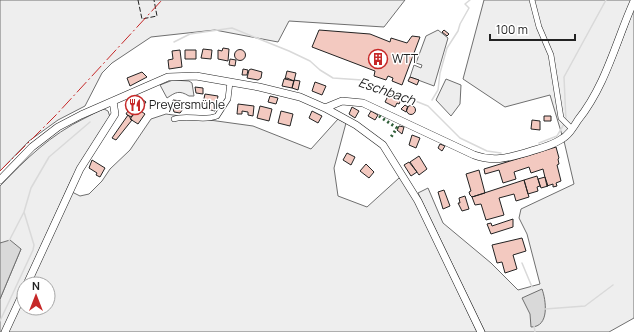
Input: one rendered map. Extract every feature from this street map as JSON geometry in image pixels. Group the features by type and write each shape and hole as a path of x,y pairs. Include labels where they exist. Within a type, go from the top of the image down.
{"main road":[{"path":"325,108 342,101 363,103 474,155 490,159 499,160 538,149 555,143 564,137 570,127 587,108 601,82 634,1"},
{"path":"0,180 28,151 49,134 77,117 164,78 175,76 196,76 286,93 325,108 365,130 383,145 418,201 481,332"},
{"path":"31,276 80,169 115,114 113,101"},
{"path":"5,332 16,308"}],"street":[{"path":"532,0 539,27 551,55 561,118 570,127"},
{"path":"174,119 189,116 206,119 217,116 228,99 230,82"}],"shaded area":[{"path":"0,0 405,0 384,27 289,21 278,42 215,30 151,37 112,63 102,73 85,106 58,120 29,141 0,171"},
{"path":"484,0 631,0 603,71 590,99 567,131 562,135 550,95 505,107 463,79"},
{"path":"634,8 634,318 609,332 485,332 418,193 428,188 443,223 491,263 518,290 540,284 527,234 519,218 521,209 574,184 564,141 577,126 598,95 614,62"},
{"path":"438,30 448,38 434,86 410,77 414,65 421,68 422,65 416,63 426,36"},
{"path":"446,79 461,85 460,104 451,116 436,100"},
{"path":"173,80 189,81 192,83 194,96 189,96 178,92 167,98 160,85"},
{"path":"104,109 108,111 110,117 72,178 27,276 16,276 16,301 2,332 0,332 0,299 21,249 0,243 0,186 39,148 72,125"},
{"path":"166,114 253,126 311,149 338,119 346,123 334,168 338,196 367,207 399,178 409,188 477,332 7,332 16,312 16,316 56,316 56,276 33,276 72,192 80,196 89,194 102,181 110,169 130,150 151,119"},
{"path":"10,240 21,249 0,299 0,243"},
{"path":"542,289 545,300 544,318 537,326 531,327 530,314 522,298"}],"building":[{"name":"WTT","path":"319,30 370,34 390,42 391,38 407,43 412,36 420,37 402,85 392,81 393,78 388,76 386,80 374,76 375,71 312,47"},
{"path":"444,30 449,34 447,36 442,32"},
{"path":"223,48 229,49 228,61 218,59 218,50 222,51"},
{"path":"203,49 212,50 211,59 201,58"},
{"path":"240,49 244,51 246,55 244,59 240,61 236,59 234,55 236,51"},
{"path":"180,50 182,67 169,69 168,60 173,59 172,51"},
{"path":"185,50 196,50 196,59 185,59"},
{"path":"230,59 236,60 235,66 229,65"},
{"path":"243,69 248,70 247,75 242,75"},
{"path":"251,69 262,72 261,78 258,80 247,78 249,70"},
{"path":"287,71 296,73 294,81 285,79"},
{"path":"142,72 147,77 130,86 127,78"},
{"path":"410,77 419,80 417,85 408,81"},
{"path":"287,78 294,81 292,88 282,86 284,79"},
{"path":"294,80 300,81 298,90 292,88"},
{"path":"315,82 326,86 322,95 312,91"},
{"path":"195,87 203,88 203,94 196,93"},
{"path":"205,94 218,96 215,111 207,109 208,104 203,103"},
{"path":"389,94 401,100 395,107 385,102"},
{"path":"137,96 146,102 143,106 141,105 131,117 126,114"},
{"path":"270,96 278,98 276,104 268,102"},
{"path":"173,100 181,101 183,109 180,113 174,112 172,105"},
{"path":"238,104 254,106 253,116 248,115 248,112 242,111 242,114 237,114"},
{"path":"405,105 408,107 406,112 401,109"},
{"path":"411,105 416,110 411,115 406,110"},
{"path":"260,106 272,109 269,121 257,118"},
{"path":"352,107 359,111 355,118 349,114"},
{"path":"138,109 145,114 138,124 130,119"},
{"path":"281,111 293,114 290,126 278,123"},
{"path":"312,111 322,116 318,123 309,118"},
{"path":"371,111 378,115 375,120 368,116"},
{"path":"128,115 132,120 116,140 112,138"},
{"path":"544,116 551,116 551,121 544,121"},
{"path":"532,120 540,121 540,130 531,129"},
{"path":"399,126 404,127 402,134 397,130"},
{"path":"412,135 420,138 416,148 409,145"},
{"path":"440,144 445,146 442,151 438,148"},
{"path":"556,147 559,158 559,164 557,165 561,181 556,183 557,186 553,187 553,184 547,186 543,169 531,173 529,167 514,172 516,179 503,183 499,170 485,174 484,169"},
{"path":"347,153 355,157 351,165 343,160"},
{"path":"419,156 427,169 419,175 410,162"},
{"path":"92,160 105,168 100,177 89,168"},
{"path":"409,162 417,172 411,176 404,165"},
{"path":"366,164 374,172 369,178 360,171"},
{"path":"479,170 485,193 472,197 469,192 471,191 466,174"},
{"path":"537,176 540,186 537,187 538,191 528,194 524,180"},
{"path":"545,177 548,186 541,188 538,179"},
{"path":"524,180 529,197 516,201 514,194 499,198 504,215 486,220 481,204 475,205 472,197"},
{"path":"444,190 450,206 443,209 438,192"},
{"path":"465,196 469,209 462,211 458,203 460,203 459,198"},
{"path":"513,219 513,227 491,234 487,224 491,223 492,226"},
{"path":"522,238 526,251 513,255 517,269 505,273 502,262 497,263 492,245"}],"waterway":[{"path":"432,100 438,90 440,73 447,48 458,31 460,24 469,8 465,4 470,0"},
{"name":"Eschbach","path":"566,121 564,77 606,0"},
{"name":"Eschbach","path":"174,42 190,34 232,28 310,61 320,70 333,78 362,80 428,106 460,138 487,151 501,153"},
{"name":"Eschbach","path":"0,321 33,250 34,245 24,212 31,188 49,157 90,122"},
{"name":"Eschbach","path":"539,143 557,136 564,124"},
{"path":"9,241 24,212"},
{"path":"522,263 532,287"},
{"path":"545,309 585,306 613,285"},
{"path":"534,326 535,332"}],"hedge":[{"path":"379,116 397,128 391,137"}],"fence":[{"path":"138,0 142,19 157,16 154,0"}],"power":[{"path":"0,171 56,115 162,0"}],"place":[{"name":"WTT","path":"378,59"},
{"name":"Preyersmühle","path":"135,105"}]}
